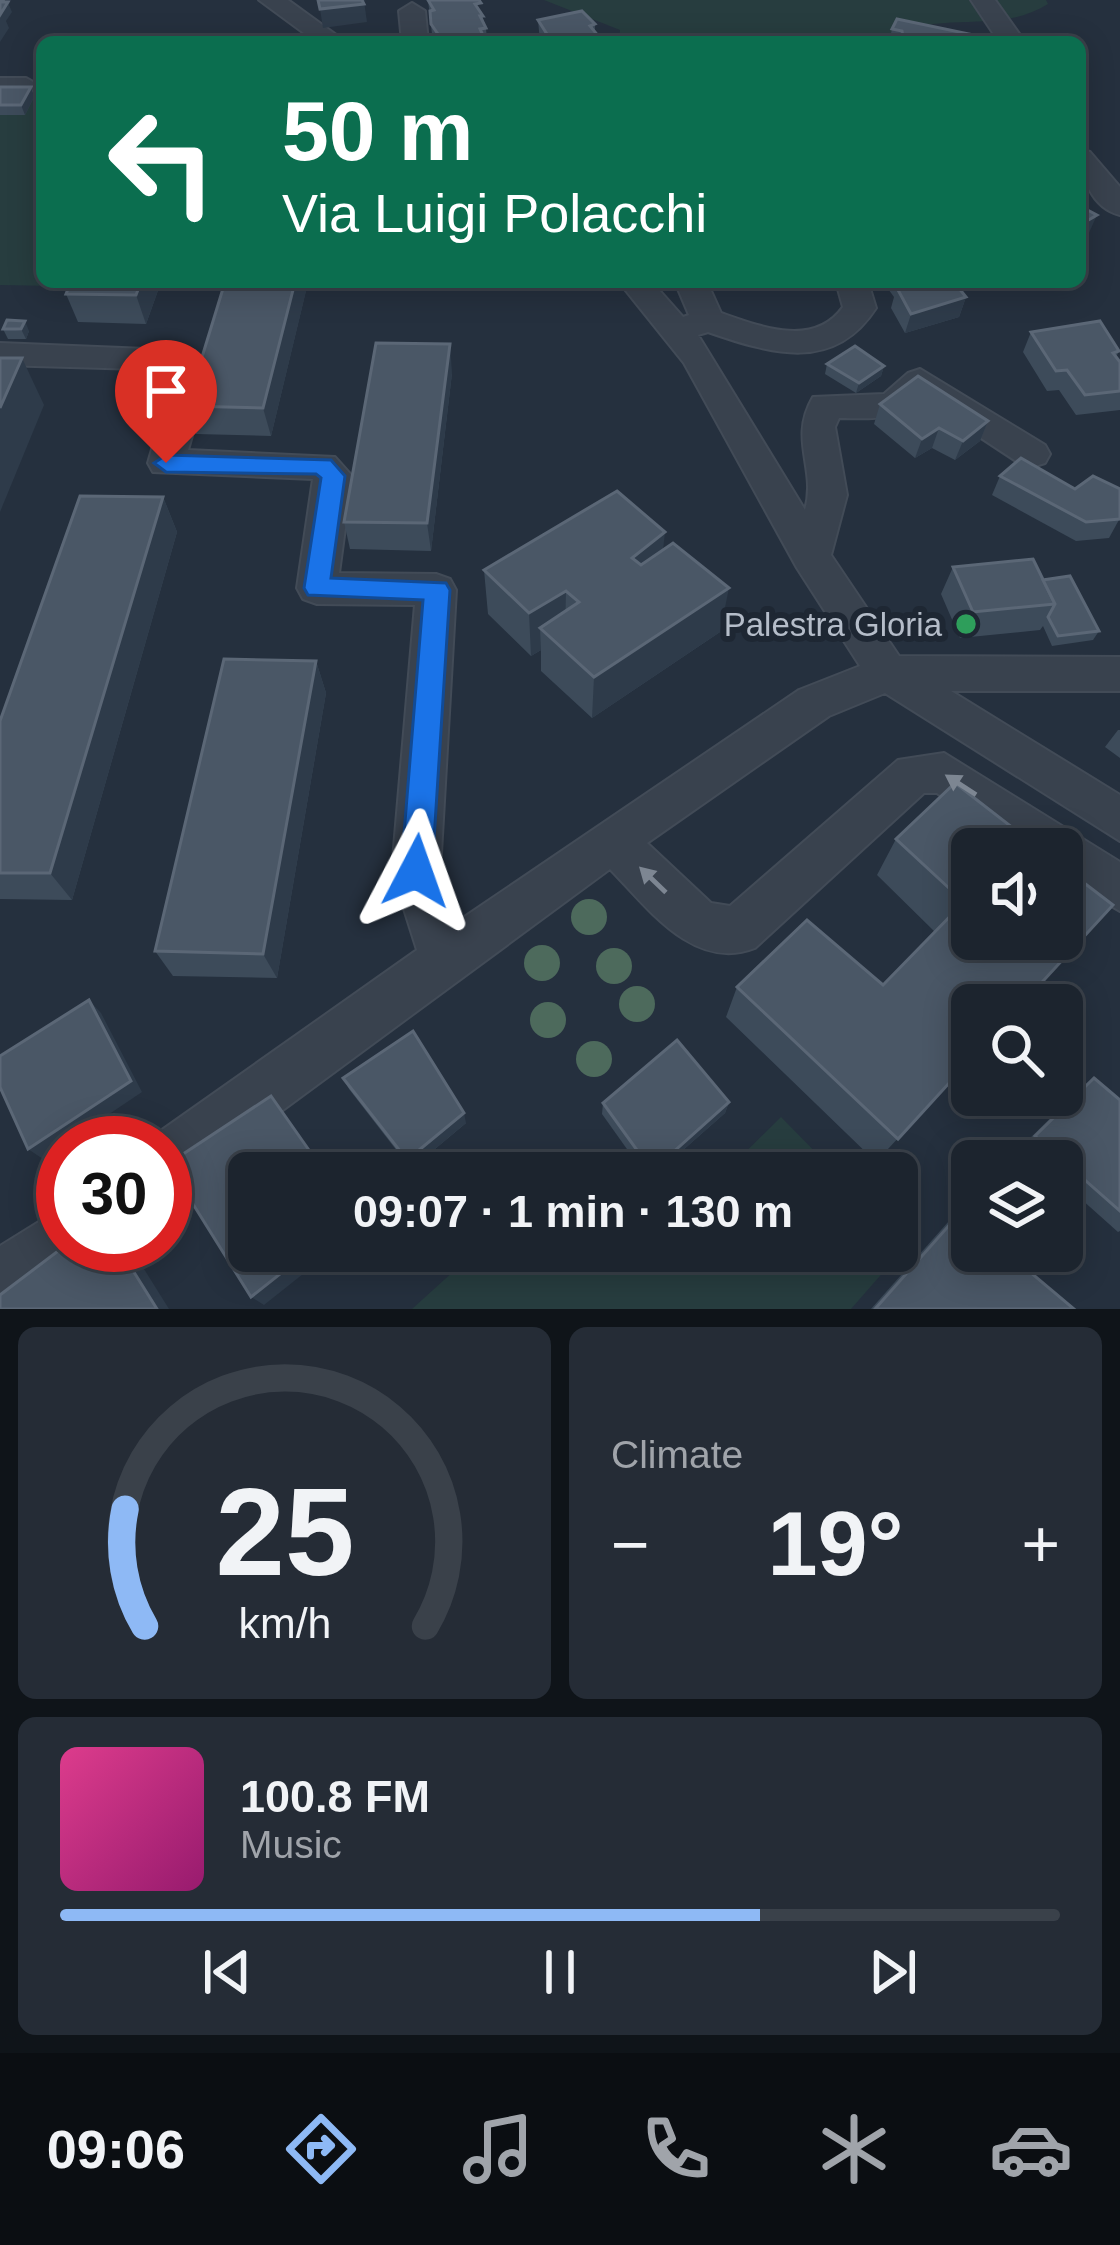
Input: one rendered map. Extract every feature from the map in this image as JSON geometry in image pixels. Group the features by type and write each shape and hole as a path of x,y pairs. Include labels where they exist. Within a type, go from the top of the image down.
{"street":[{"path":"271,0 306,10 328,36"},
{"path":"982,0 1008,36"},
{"path":"412,11 414,36"},
{"path":"1086,165 1120,206"},
{"path":"642,288 692,326 782,341 830,338 860,308 854,288"},
{"path":"692,288 698,357 811,557 888,673 1120,820"},
{"path":"0,354 183,359 194,368 166,463 322,466 333,476 317,588 436,590 416,871 445,959"},
{"path":"811,557 829,495 817,427 826,406 892,406 920,382 1032,454"},
{"path":"192,1142 445,959 814,703 888,673 1120,674"},
{"path":"613,841 699,924 737,931 914,774 944,773 1027,828"},
{"path":"1083,865 1120,890"},
{"path":"0,1282 36,1256"}],"green space":[{"path":"544,0 1046,0 1048,4 1008,19 924,26 892,36 620,36 620,30"},
{"path":"0,90 36,90 36,286 0,285"},
{"path":"781,1117 815,1152 745,1152"},
{"path":"453,1272 883,1272 851,1309 412,1309"}],"building":[{"path":"318,0 362,0 364,4 320,9"},
{"path":"428,0 479,0 475,4 483,16 483,36 439,36 431,24 430,11 434,10"},
{"path":"582,11 595,24 590,26 598,36 548,36 538,20"},
{"path":"897,19 975,36 903,36 902,31 892,29"},
{"path":"0,87 31,87 21,105 0,105"},
{"path":"68,288 139,288 136,295 66,294"},
{"path":"223,288 293,288 263,408 187,406"},
{"path":"897,288 959,288 966,297 911,314"},
{"path":"7,320 25,321 21,329 3,329"},
{"path":"1100,321 1119,351 1113,353 1120,362 1120,391 1085,395 1067,370 1056,371 1031,332"},
{"path":"376,343 450,344 427,523 344,522"},
{"path":"855,346 884,366 859,383 827,364"},
{"path":"0,358 22,358 0,408"},
{"path":"918,376 988,421 963,441 939,428 922,439 880,404"},
{"path":"1021,458 1075,489 1093,476 1120,489 1120,519 1086,522 1000,476"},
{"path":"617,491 665,532 632,558 641,565 673,543 729,588 594,677 540,628 579,602 566,591 529,613 484,570"},
{"path":"80,496 163,497 50,873 0,873 0,721"},
{"path":"1033,559 1055,604 973,612 953,567"},
{"path":"1070,576 1099,631 1058,636 1048,617 1055,604 1043,580"},
{"path":"224,659 316,661 263,954 155,951"},
{"path":"955,783 1013,828 951,828 951,890 896,839"},
{"path":"1083,882 1113,905 1083,938"},
{"path":"951,915 951,960 1062,960 1040,984 951,984 951,1081 898,1139 737,987 807,920 883,985"},
{"path":"89,1000 131,1081 78,1116 36,1116 36,1144 28,1149 0,1087 0,1056"},
{"path":"413,1031 464,1113 417,1152 401,1152 343,1078"},
{"path":"677,1040 729,1102 673,1152 638,1152 603,1103"},
{"path":"1094,1078 1120,1100 1120,1211 1083,1178 1083,1140 1040,1140 1035,1136 1055,1116 1083,1116 1083,1089"},
{"path":"271,1096 310,1152 228,1152 228,1260 192,1202 192,1148"},
{"path":"951,1223 951,1272 1030,1272 1074,1309 875,1309 908,1272 918,1272 918,1260"},
{"path":"36,1268 36,1272 134,1272 157,1309 0,1309 0,1295"},
{"path":"235,1272 283,1272 251,1297"}],"place":[{"name":"Palestra Gloria","path":"966,624"}],"route":[{"path":"166,463 322,466 333,476 317,588 436,590 416,871"}]}
